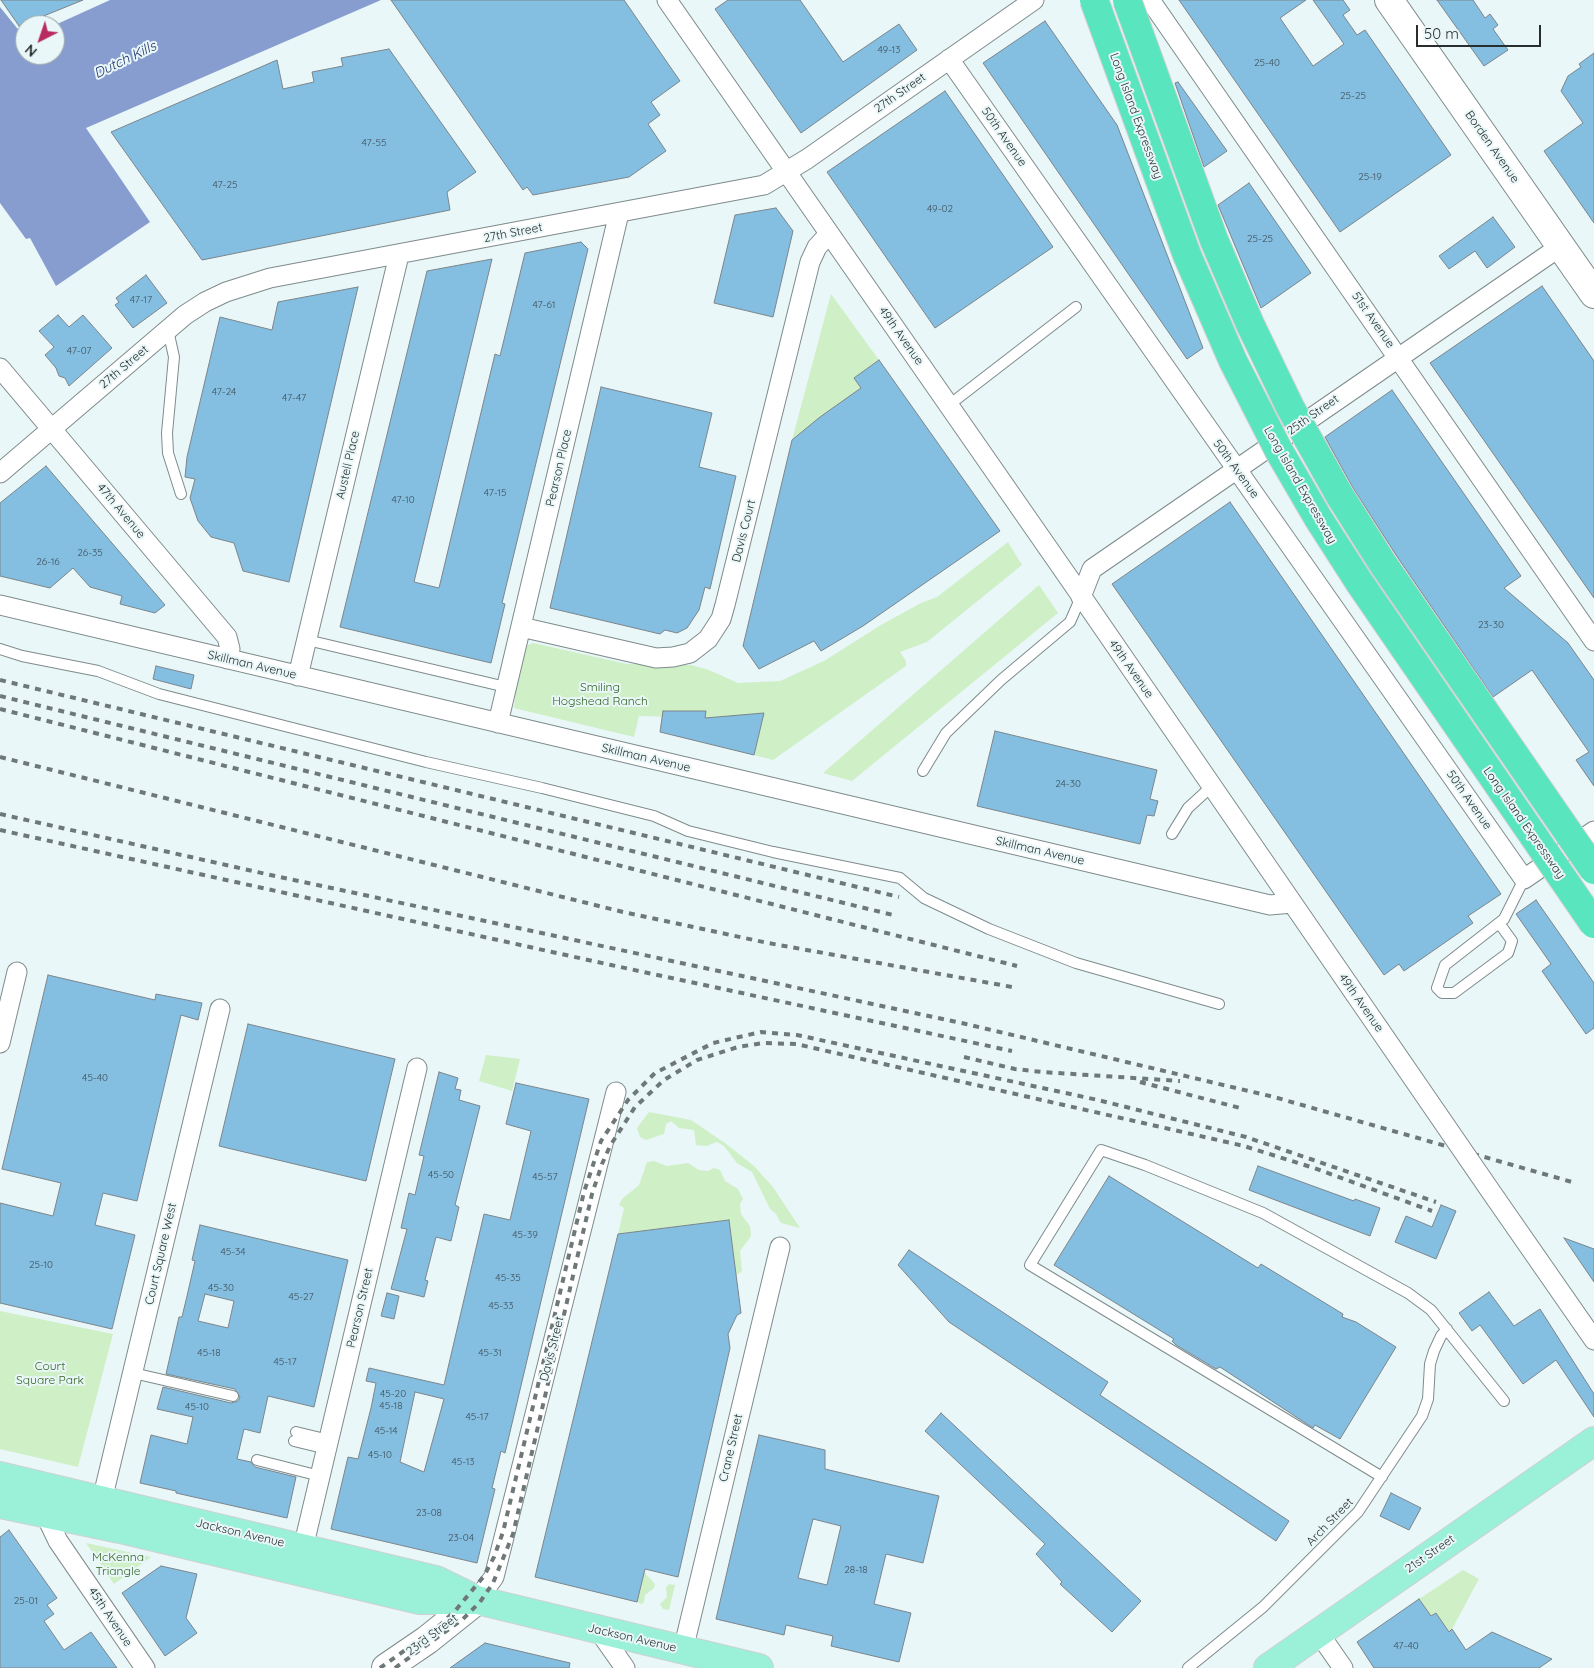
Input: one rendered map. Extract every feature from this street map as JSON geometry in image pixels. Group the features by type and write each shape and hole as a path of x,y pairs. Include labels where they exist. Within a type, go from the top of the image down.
{"highway":[{"name":"Long Island Expressway","path":"1094,0 1198,281 1245,386 1284,460 1318,518 1369,597 1594,924"},
{"path":"1127,0 1214,240 1250,324 1290,407 1374,550 1594,870"}],"main road":[{"name":"Borden Avenue","path":"1389,0 1594,294"},
{"name":"21st Street","path":"1268,1668 1594,1441"},
{"name":"Jackson Avenue","path":"0,1476 436,1580 477,1600 751,1667"},
{"name":"Jackson Avenue","path":"0,1504 130,1532 419,1600 477,1600"},
{"name":"23rd Street","path":"386,1668 427,1640 477,1600"}],"street":[{"name":"49th Avenue","path":"667,0 949,405 1594,1340"},
{"name":"27th Street","path":"0,473 168,330 205,302 247,284 764,185 786,173 1034,0"},
{"name":"51st Avenue","path":"1150,0 1594,641"},
{"name":"50th Avenue","path":"949,59 1524,879"},
{"name":"Pearson Place","path":"498,723 619,212"},
{"name":"Davis Court","path":"521,627 656,658 690,653 708,639 721,620 726,605 810,262 817,247 830,234"},
{"name":"25th Street","path":"1081,597 1092,569 1561,246"},
{"name":"Austell Place","path":"298,676 399,255"},
{"name":"47th Avenue","path":"0,368 227,636 230,649 228,659"},
{"name":"Skillman Avenue","path":"0,605 1270,905 1292,903"},
{"path":"1524,879 1594,830"},
{"path":"0,1044 17,972"},
{"name":"Court Square West","path":"102,1500 220,1009"},
{"name":"Pearson Street","path":"304,1548 416,1068"},
{"name":"Davis Street","path":"477,1600 494,1577 616,1092"},
{"name":"Crane Street","path":"683,1650 780,1247"},
{"name":"45th Avenue","path":"45,1514 58,1541 145,1668"},
{"path":"599,1630 625,1668"},
{"path":"1318,1632 1343,1668"}],"lane":[{"path":"949,405 1076,307"},
{"path":"168,330 174,357 167,433 168,454 181,494"},
{"path":"923,771 946,733 1001,680 1070,622 1081,597"},
{"path":"307,640 506,688"},
{"path":"0,649 98,671 159,694 426,762 654,816 688,831 773,852 900,878 924,898 989,929 1076,963 1218,1004"},
{"path":"1172,834 1188,808 1212,786"},
{"path":"1499,923 1512,941 1508,953 1454,993 1442,993 1437,988 1446,965 1504,919 1524,879"},
{"path":"1382,1477 1030,1265 1101,1150 1145,1165 1282,1222 1408,1293 1426,1305 1504,1401"},
{"name":"Arch Street","path":"1188,1668 1263,1607 1358,1512 1427,1405 1432,1358 1436,1343 1447,1329"},
{"path":"133,1373 232,1396"},
{"path":"295,1437 328,1444"},
{"path":"257,1460 320,1476"}],"green space":[{"path":"831,294 879,360 855,378 861,389 792,440"},
{"name":"Smiling Hogshead Ranch","path":"1008,542 1022,565 927,642 900,652 906,661 906,666 773,760 754,755 764,713 720,718 639,716 634,737 514,708 519,663 526,646 533,643 627,664 691,665 709,670 738,683 780,681 824,661 881,625 921,603 937,597"},
{"path":"1039,585 1058,613 852,781 823,773"},
{"path":"486,1055 520,1059 512,1091 479,1081"},
{"path":"649,1112 691,1120 725,1143 754,1166 773,1187 800,1228 781,1223 776,1214 770,1209 752,1172 737,1163 724,1146 717,1142 706,1146 696,1145 694,1130 679,1128 671,1121 666,1124 664,1134 646,1140 640,1137 637,1128"},
{"path":"654,1161 667,1166 688,1163 699,1170 708,1171 714,1168 720,1170 725,1181 738,1189 743,1199 740,1204 741,1214 750,1226 751,1236 740,1251 742,1271 740,1273 736,1275 729,1220 618,1234 624,1208 619,1205 622,1199 639,1185 647,1162"},
{"name":"Court Square Park","path":"0,1311 113,1334 78,1467 0,1449"},
{"name":"McKenna Triangle","path":"86,1543 151,1557 114,1584"},
{"path":"1463,1570 1479,1579 1449,1632 1436,1613 1431,1616 1419,1599"},
{"path":"644,1572 655,1584 654,1588 645,1595 642,1604 637,1602"},
{"path":"669,1584 675,1585 669,1610 663,1609 660,1604 667,1597 666,1588"}],"water":[{"name":"Dutch Kills","path":"110,0 381,0 86,128 150,222 56,286 30,238 26,239 0,203 0,7 15,26 15,65 65,65 65,20"}],"building":[{"path":"1,0 83,0 46,15 15,15 15,20"},
{"path":"391,0 624,0 680,81 651,102 660,115 648,124 666,151 629,177 533,195 527,187 523,190"},
{"path":"728,0 800,0 843,62 899,24 917,50 801,133 715,9"},
{"path":"1179,0 1306,0 1280,18 1313,66 1344,44 1313,0 1343,0 1350,10 1343,15 1357,35 1365,30 1451,155 1340,232"},
{"path":"1437,0 1473,0 1485,18 1490,14 1498,25 1493,29 1508,50 1484,66"},
{"path":"1045,21 1117,125 1203,348 1187,359 983,63"},
{"path":"389,49 476,172 447,192 450,210 202,260 111,132 277,60 283,89 314,82 312,72 343,66 341,58"},
{"path":"1594,53 1594,223 1544,151 1583,123 1561,91 1568,76 1581,67 1579,64"},
{"path":"1178,82 1227,151 1204,167 1175,83"},
{"path":"945,91 1053,247 935,328 827,172"},
{"path":"1249,183 1311,273 1261,308 1218,205"},
{"path":"776,208 793,231 773,317 714,303 735,215"},
{"path":"1493,217 1515,247 1487,268 1475,251 1449,269 1439,256"},
{"path":"581,242 588,249 502,603 505,604 491,663 340,627 427,271 492,259 414,582 439,588 495,354 500,356 525,253"},
{"path":"146,275 167,303 133,328 115,305 119,302 116,298"},
{"path":"1542,286 1594,361 1594,598 1430,363"},
{"path":"358,287 289,582 243,571 234,543 211,537 198,521 190,498 195,479 185,477 187,457 220,317 272,330 278,302"},
{"path":"58,315 69,327 83,315 112,348 69,386 65,378 59,376 56,368 45,355 54,347 39,331"},
{"path":"879,360 1000,531 863,626 821,651 814,641 759,669 743,646 792,440 820,417 861,388 854,378"},
{"path":"601,387 712,413 699,467 736,476 710,589 705,587 699,610 687,628 677,633 665,630 660,634 550,608"},
{"path":"1392,390 1521,576 1504,588 1568,643 1594,680 1594,786 1576,760 1589,752 1532,670 1493,697 1396,555 1353,488 1325,437"},
{"path":"46,466 165,605 155,613 120,604 122,596 90,587 73,568 50,588 0,576 0,503"},
{"path":"1230,502 1501,894 1468,916 1473,923 1404,971 1399,964 1384,975 1112,584"},
{"path":"156,666 194,675 191,689 153,679"},
{"path":"663,711 706,711 705,718 764,713 754,755 660,732"},
{"path":"995,731 1157,770 1150,799 1158,801 1154,816 1147,815 1140,844 977,806"},
{"path":"1536,900 1594,983 1594,1028 1586,1034 1542,971 1551,964 1516,914"},
{"path":"48,975 155,1000 156,994 202,1003 198,1020 181,1015 137,1201 103,1193 95,1225 135,1235 112,1329 0,1303 0,1203 53,1216 61,1183 2,1169"},
{"path":"248,1024 395,1059 366,1181 219,1146"},
{"path":"439,1072 458,1078 455,1089 461,1090 459,1100 480,1106 455,1205 459,1207 451,1241 436,1237 425,1280 428,1281 424,1297 391,1289 407,1229 401,1228 409,1193 415,1195 424,1156 419,1155"},
{"path":"516,1083 589,1099 505,1453 501,1451 492,1488 495,1489 477,1563 331,1529 348,1457 358,1459 371,1408 376,1383 366,1381 369,1368 444,1385 484,1214 510,1220 531,1131 506,1124","holes":["415,1392 444,1399 424,1472 400,1462"]},
{"path":"1258,1166 1354,1201 1355,1199 1380,1208 1370,1236 1249,1190"},
{"path":"1109,1176 1258,1268 1261,1264 1343,1314 1342,1317 1356,1322 1396,1347 1340,1439 1315,1425 1313,1428 1220,1367 1216,1369 1176,1345 1172,1341 1174,1339 1054,1265"},
{"path":"1441,1205 1456,1211 1436,1259 1395,1242 1406,1216 1432,1227"},
{"path":"729,1220 741,1313 737,1315 728,1334 730,1348 678,1577 645,1569 637,1602 535,1577 618,1234"},
{"path":"200,1225 348,1260 314,1407 268,1396 260,1433 244,1429 237,1459 251,1462 255,1467 296,1477 287,1518 140,1483 151,1435 187,1444 193,1417 157,1409 163,1387 231,1403 238,1401 240,1397 235,1389 166,1374 179,1317 182,1317 195,1261 192,1260","holes":["205,1294 234,1301 228,1328 198,1321"]},
{"path":"1564,1238 1594,1249 1594,1282"},
{"path":"909,1250 1108,1382 1100,1395 1289,1521 1276,1541 949,1322 898,1265"},
{"path":"1489,1292 1514,1326 1540,1309 1594,1394 1594,1417 1556,1360 1523,1384 1480,1325 1472,1331 1459,1313"},
{"path":"387,1293 399,1296 394,1319 381,1316"},
{"path":"941,1413 1141,1601 1112,1632 1060,1584 1062,1582 1036,1554 1045,1544 925,1431"},
{"path":"759,1435 825,1450 825,1469 939,1496 923,1563 886,1554 874,1604 911,1613 899,1662 831,1646 833,1636 786,1625 784,1635 716,1619","holes":["813,1519 841,1526 827,1585 798,1578"]},
{"path":"1391,1493 1421,1508 1409,1530 1380,1516"},
{"path":"9,1530 57,1598 47,1605 54,1614 44,1621 64,1650 91,1632 117,1668 0,1668 0,1537"},
{"path":"161,1566 197,1574 186,1618 197,1633 165,1656 122,1593"},
{"path":"1419,1599 1431,1616 1436,1613 1449,1632 1452,1629 1466,1650 1492,1632 1552,1659 1539,1668 1374,1668 1357,1642"},
{"path":"485,1643 570,1663 569,1668 450,1668"}],"railway":[{"path":"0,680 899,897"},
{"path":"0,696 893,915"},
{"path":"0,709 1017,966"},
{"path":"0,757 623,912 768,943 1012,987"},
{"path":"0,814 266,874 966,1024 1274,1097 1572,1182"},
{"path":"0,830 611,965 1012,1051"},
{"path":"380,1668 440,1625 455,1611 484,1576 494,1557 503,1532 584,1192 601,1141 628,1100 655,1073 713,1043 761,1032 797,1035 1098,1100 1246,1137 1436,1202"},
{"path":"395,1668 463,1619 480,1602 493,1583 513,1534 592,1194 602,1164 610,1146 635,1107 664,1080 697,1060 738,1047 763,1043 796,1044 1244,1146 1314,1168 1432,1211"},
{"path":"964,1057 1015,1069 1180,1081"},
{"path":"1140,1082 1244,1109"}]}
